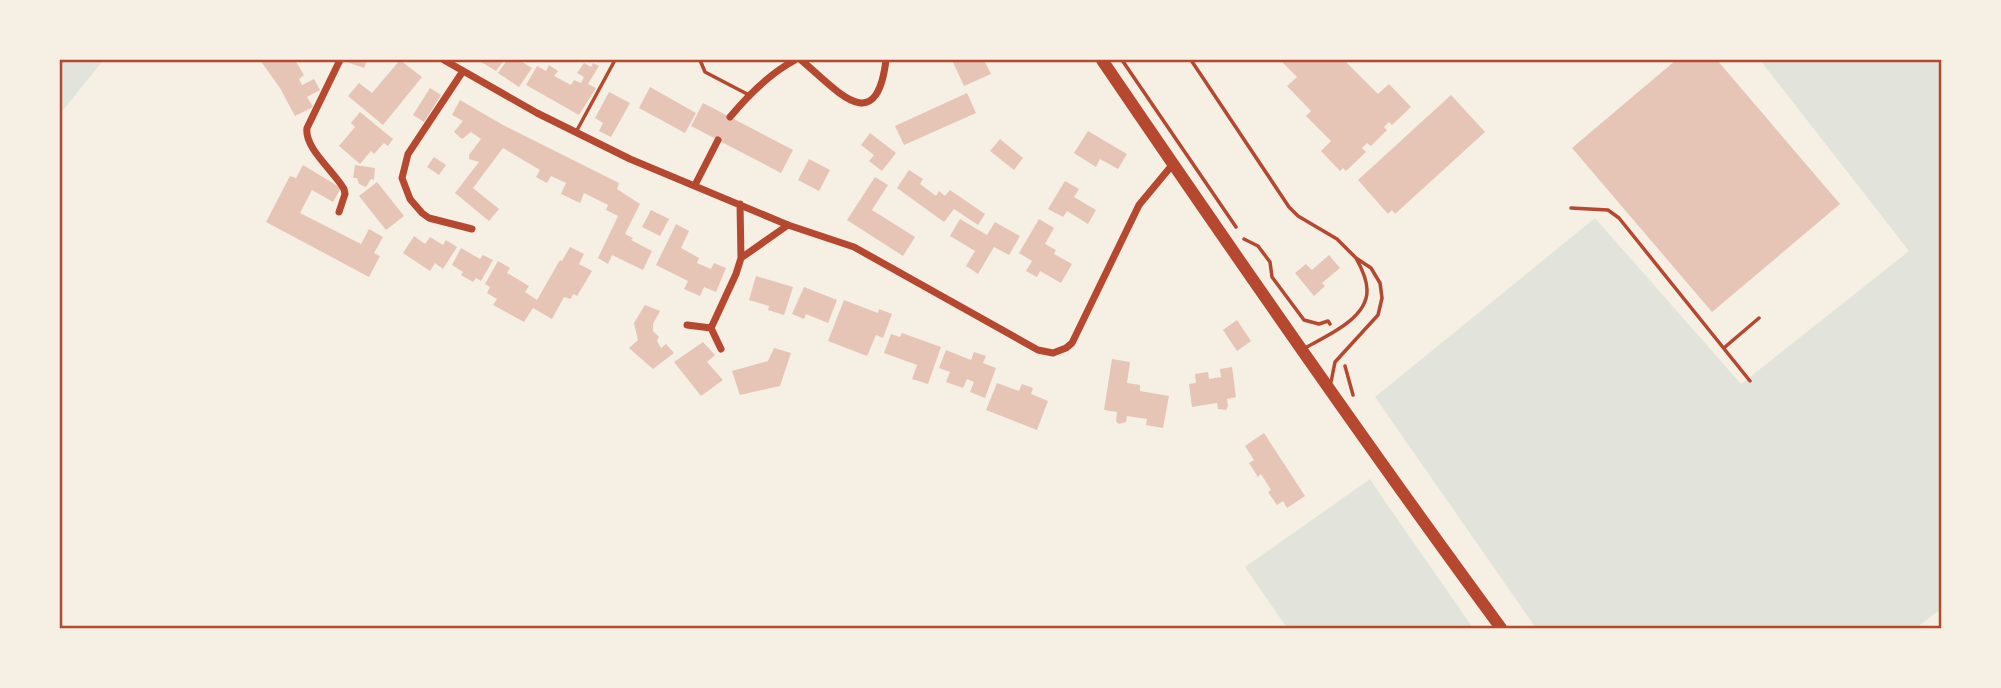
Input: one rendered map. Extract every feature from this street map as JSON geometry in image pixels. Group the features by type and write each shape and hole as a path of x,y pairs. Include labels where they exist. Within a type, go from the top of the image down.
{"main road":[{"path":"1102,60 1301,350 1501,628"}],"street":[{"path":"339,212 344,189 306,135 340,60"},
{"path":"444,60 537,113 630,159 788,225 854,247 1002,331 1038,349 1053,353 1072,343 1139,205 1173,164"},
{"path":"730,117 749,95 783,66 795,60"},
{"path":"801,60 849,100 859,104 875,98 879,92 886,60"},
{"path":"463,71 408,154 402,178 410,199 422,213 429,218 472,229"},
{"path":"695,185 718,140"},
{"path":"711,328 741,258 740,204"},
{"path":"741,258 788,225"},
{"path":"687,325 711,328"},
{"path":"711,328 721,349"}],"lane":[{"path":"576,132 615,60"},
{"path":"699,60 705,72 749,95"},
{"path":"1191,60 1289,207 1298,216 1337,239 1356,258 1371,268 1378,278 1381,307 1374,321 1343,350 1335,362 1330,391"},
{"path":"1571,208 1608,210 1619,218 1750,381"},
{"path":"1301,350 1335,331 1355,316 1363,305 1367,292 1366,284 1356,258"},
{"path":"1725,347 1759,318"}],"path":[{"path":"1122,60 1244,240 1258,246 1269,261 1272,277 1299,314 1309,322 1319,324 1328,321 1331,326"}],"shaded area":[{"path":"60,60 100,60 101,63 60,114"},
{"path":"1760,60 1941,60 1941,609 1916,628 1536,628 1375,397 1595,218 1741,384 1909,251"},
{"path":"1370,479 1473,628 1287,628 1245,567"}],"building":[{"path":"260,60 295,60 304,75 299,79 302,85 314,79 320,90 307,97 313,107 295,116 280,88"},
{"path":"341,60 367,60 364,68"},
{"path":"400,60 422,77 383,125 348,96 359,83 372,93"},
{"path":"478,60 504,60 496,71"},
{"path":"507,60 519,60 532,68 519,87 498,73"},
{"path":"952,60 984,60 991,74 964,86"},
{"path":"1280,60 1344,60 1378,94 1389,84 1411,107 1392,125 1389,122 1384,127 1387,130 1371,146 1367,143 1362,148 1366,152 1346,171 1343,168 1340,171 1321,151 1331,141 1306,116 1311,111 1287,86 1297,77"},
{"path":"1676,60 1717,60 1840,204 1712,312 1572,148"},
{"path":"584,63 591,67 593,63 599,66 588,84 596,88 579,115 526,85 537,66 546,71 549,65 558,71 554,76 571,85 574,80 581,83 584,77 577,73"},
{"path":"650,87 696,113 685,133 639,108"},
{"path":"430,88 441,95 424,122 413,115"},
{"path":"609,92 630,103 611,137 599,131 603,123 595,118"},
{"path":"967,93 976,113 904,145 895,126"},
{"path":"1451,95 1485,132 1395,214 1392,210 1388,214 1358,180"},
{"path":"460,100 503,125 619,183 617,189 640,204 625,234 652,251 643,270 612,255 608,264 598,258 618,216 606,210 608,205 584,193 580,203 561,194 566,183 551,176 547,183 536,177 540,170 503,148 473,188 499,209 489,221 455,193 479,162 469,159 469,155 481,139 471,132 462,139 454,132 463,121 452,115"},
{"path":"703,103 793,150 781,173 691,126"},
{"path":"360,112 393,139 388,146 384,143 374,154 371,151 360,164 339,146 355,127 351,123"},
{"path":"1088,131 1127,154 1118,169 1100,159 1096,167 1074,153"},
{"path":"870,133 896,153 882,171 869,161 874,155 861,145"},
{"path":"1000,139 1023,158 1014,170 990,151"},
{"path":"434,157 446,165 439,175 427,167"},
{"path":"809,159 830,170 819,191 798,180"},
{"path":"303,165 341,188 333,202 312,190 300,213 361,244 369,229 383,237 374,253 380,256 369,277 266,222 290,176 296,178"},
{"path":"355,165 375,168 374,180 371,179 366,187 359,184 357,178 353,178"},
{"path":"909,170 923,179 920,184 936,196 939,191 945,196 950,190 985,214 978,225 954,209 944,222 897,188"},
{"path":"875,177 888,185 872,210 915,237 903,256 847,220"},
{"path":"1065,181 1079,189 1074,197 1096,210 1088,224 1067,211 1063,217 1048,209"},
{"path":"377,182 404,216 386,230 359,196"},
{"path":"651,210 669,219 660,236 642,227"},
{"path":"960,219 987,235 995,222 1020,236 1009,255 994,247 978,274 966,266 975,251 950,236"},
{"path":"1039,219 1054,228 1045,244 1056,250 1054,254 1072,264 1061,283 1040,271 1037,277 1026,271 1032,261 1019,253"},
{"path":"676,224 689,231 681,248 699,258 697,263 711,269 714,263 726,268 716,292 704,287 700,296 684,289 688,281 656,265"},
{"path":"414,236 425,244 430,237 443,245 446,240 457,247 443,269 435,263 430,271 403,253"},
{"path":"570,247 584,254 579,264 592,271 577,296 573,294 571,299 564,297 552,319 533,308 524,322 493,305 497,299 487,293 490,287 485,284 498,261 510,268 507,273 529,286 525,292 537,300"},
{"path":"461,248 480,259 483,255 493,260 481,281 476,278 473,282 461,275 463,272 452,265"},
{"path":"1329,255 1340,268 1322,283 1325,286 1314,296 1295,273 1306,264 1312,270"},
{"path":"756,276 793,287 784,315 768,310 769,306 749,300"},
{"path":"804,287 837,300 828,323 806,314 804,319 792,314"},
{"path":"844,300 878,313 879,309 892,314 883,338 876,335 867,356 828,341"},
{"path":"645,305 660,311 653,324 653,331 659,337 657,341 661,348 666,344 674,353 653,369 629,348 638,340 634,323"},
{"path":"1237,320 1251,341 1237,351 1223,330"},
{"path":"902,333 941,347 928,384 912,379 917,365 884,353 891,334 900,337"},
{"path":"703,342 715,355 707,362 723,380 701,396 674,362"},
{"path":"774,348 791,353 780,386 740,395 732,371 768,361"},
{"path":"946,350 971,360 974,352 986,356 983,363 996,368 985,398 970,392 974,382 967,379 963,388 946,382 950,372 939,368"},
{"path":"1112,359 1130,362 1127,383 1140,385 1140,391 1169,396 1163,428 1146,425 1147,419 1127,416 1126,422 1119,424 1116,421 1117,412 1104,410"},
{"path":"1232,367 1236,397 1227,399 1226,410 1218,409 1217,403 1192,407 1189,384 1196,383 1195,374 1208,372 1209,379 1221,377 1220,369"},
{"path":"997,383 1019,391 1022,384 1033,388 1031,394 1048,401 1037,430 986,410"},
{"path":"1264,433 1305,496 1287,508 1283,501 1277,505 1261,474 1258,477 1249,463 1254,460 1245,446"}]}
